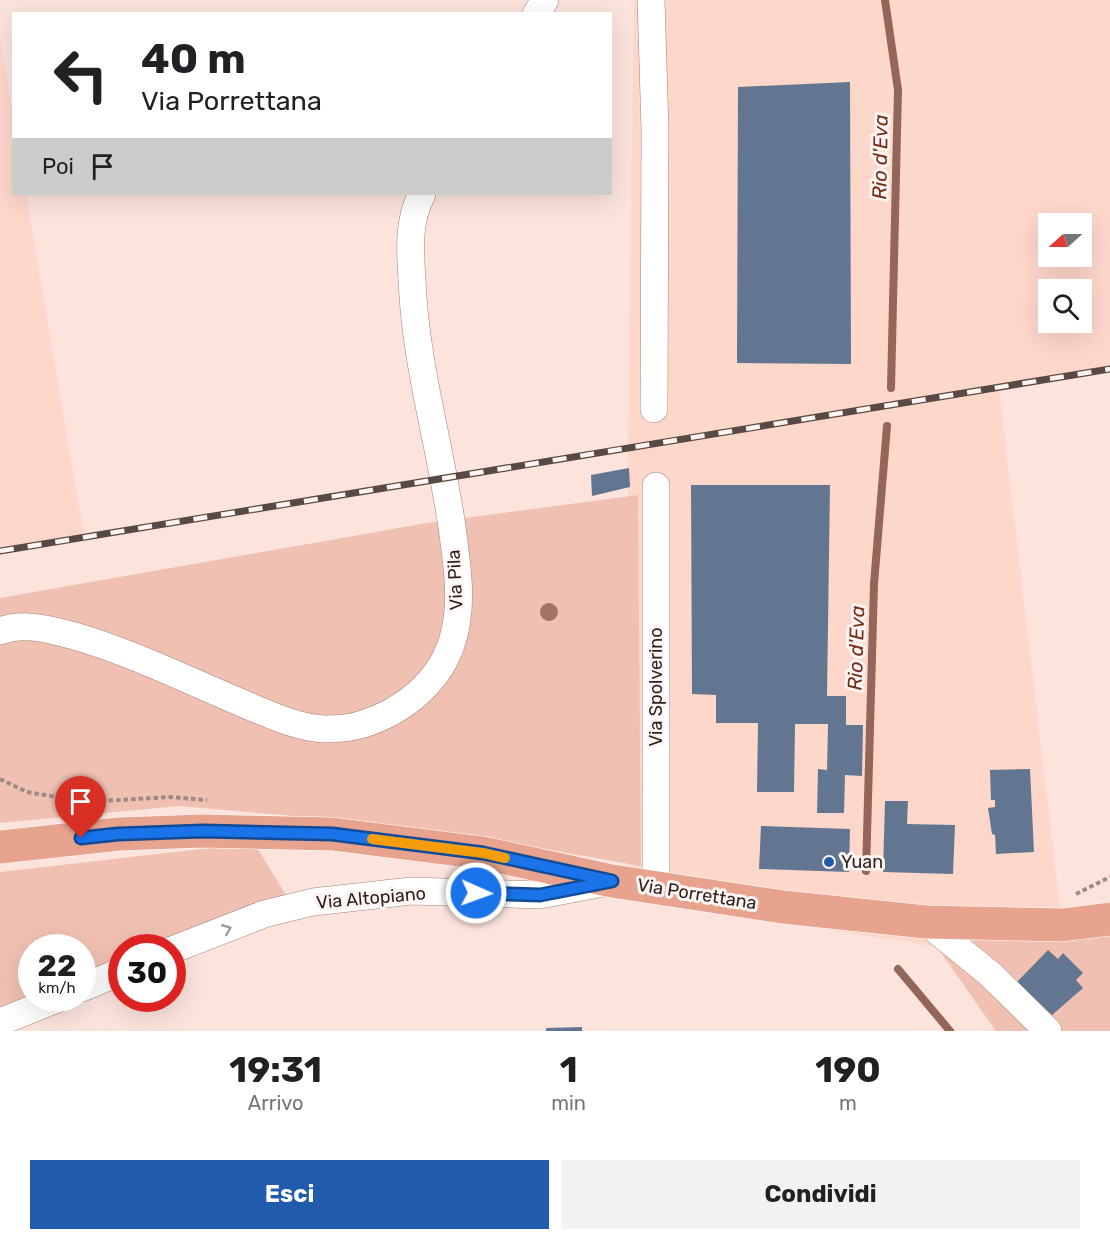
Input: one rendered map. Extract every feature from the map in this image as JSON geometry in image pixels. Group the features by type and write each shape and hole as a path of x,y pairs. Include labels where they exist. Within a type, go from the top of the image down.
{"main road":[{"name":"Via Porrettana","path":"0,848 118,834 203,831 332,834 483,853 612,881 783,907 926,922 1062,925 1110,919"}],"street":[{"path":"651,0 655,129 654,409"},
{"name":"Via Pila","path":"0,631 13,626 37,627 100,644 282,719 323,729 355,727 383,718 416,695 441,667 452,643 459,611 456,561 448,505 427,395 413,303 410,238 422,195"},
{"name":"Via Spolverino","path":"656,486 656,888"},
{"path":"0,834 44,843"},
{"name":"Via Altopiano","path":"186,945 264,914 313,902 411,891 540,895 612,881"},
{"path":"926,922 990,974 1048,1031"},
{"path":"3,1022 26,1012"}],"shaded area":[{"path":"634,0 1110,0 1110,367 999,390 1062,925 937,947 626,897 628,437"},
{"path":"0,37 12,111 12,195 26,195 84,535 0,549"},
{"path":"638,495 641,866 362,822 179,806 0,823 0,598 427,523"},
{"path":"254,843 288,898 186,942 186,934 108,934 108,975 96,979 96,934 18,934 18,1002 0,1008 0,872"},
{"path":"1110,919 1110,1031 996,1031 937,947 1062,925"}],"building":[{"path":"850,82 851,364 737,363 738,87"},
{"path":"629,468 630,487 592,496 591,475"},
{"path":"691,485 830,485 827,696 846,696 846,725 863,725 862,776 845,775 844,813 817,813 818,769 827,770 828,724 795,724 794,792 757,792 758,723 716,723 716,695 692,694"},
{"path":"1030,769 1034,852 996,854 995,835 992,834 988,808 995,807 995,800 991,800 990,770"},
{"path":"885,801 908,801 907,824 955,825 953,874 883,872"},
{"path":"761,826 850,829 849,872 759,869"},
{"path":"1048,950 1058,959 1063,953 1083,973 1076,980 1083,988 1052,1015 1017,982"},
{"path":"582,1027 582,1031 546,1031 546,1028"}],"waterway":[{"name":"Rio d'Eva","path":"885,0 898,90 891,388"},
{"name":"Rio d'Eva","path":"866,871 874,584 887,426"},
{"name":"Rio d'Eva","path":"898,969 950,1031"}],"railway":[{"path":"0,551 1110,369"}],"slow traffic":[{"path":"372,839 483,853 505,858"}],"place":[{"name":"Yuan","path":"829,862"}],"route":[{"path":"81,838 118,834 203,831 332,834 483,853 612,881 540,895 476,893"}]}
